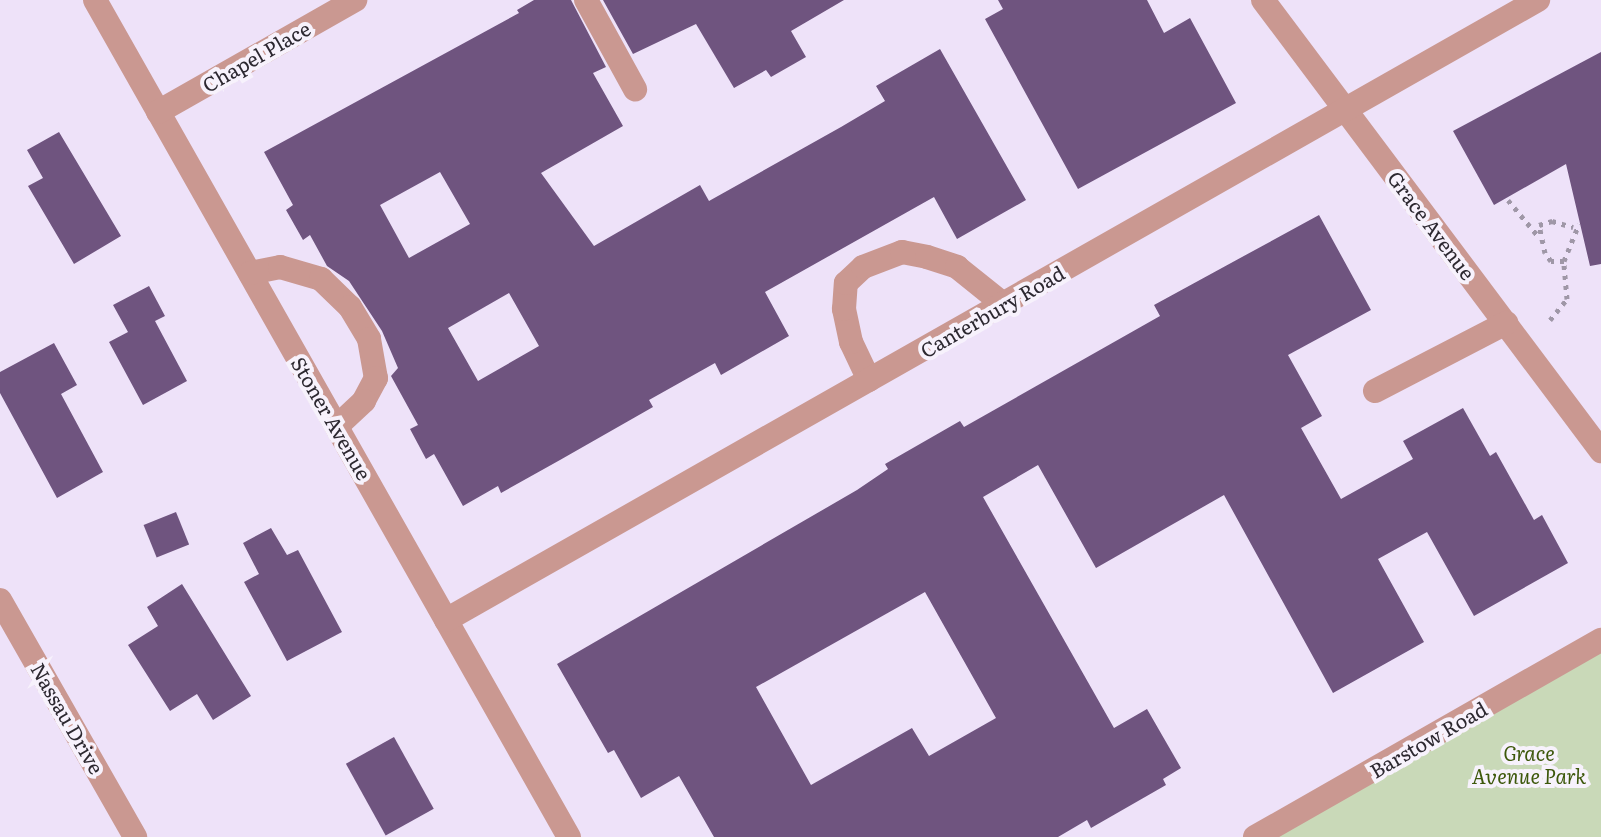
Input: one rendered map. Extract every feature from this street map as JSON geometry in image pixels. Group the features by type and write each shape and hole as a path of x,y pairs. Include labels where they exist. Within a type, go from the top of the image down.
{"street":[{"name":"Stoner Avenue","path":"95,0 569,837"},
{"name":"Chapel Place","path":"158,112 355,0"},
{"path":"586,0 635,89"},
{"name":"Grace Avenue","path":"1263,0 1601,451"},
{"name":"Canterbury Road","path":"446,620 1538,0"},
{"path":"869,380 851,342 844,309 846,283 863,267 902,252 927,257 957,267 1003,304"},
{"path":"250,273 280,267 321,279 350,307 369,339 378,367 376,378 364,401 337,426"},
{"path":"1375,391 1506,323"},
{"name":"Nassau Drive","path":"0,600 135,837"},
{"name":"Barstow Road","path":"1255,837 1601,640"}],"path":[{"path":"1508,200 1538,237 1551,261 1564,261"},
{"path":"1538,237 1539,225 1552,221 1576,226 1564,261 1567,299 1550,320"}],"green space":[{"name":"Grace Avenue Park","path":"1601,640 1601,837 1255,837"}],"building":[{"path":"534,0 571,0 606,67 593,73 623,126 541,173 594,246 700,185 709,201 841,127 885,101 876,86 940,49 1026,200 957,239 934,197 765,292 789,336 721,375 715,363 649,400 653,407 560,460 501,493 498,486 463,506 434,454 426,459 410,429 418,425 391,376 398,368 382,331 349,281 327,266 310,235 303,240 286,210 293,205 264,152 519,13 517,10","holes":["440,172 470,224 409,258 380,205","509,293 539,346 478,381 448,328"]},
{"path":"603,0 844,0 791,31 806,57 771,77 766,70 734,88 696,24 633,54"},
{"path":"998,0 1147,0 1164,33 1190,18 1236,103 1078,189 985,19 1003,9"},
{"path":"1601,52 1601,264 1590,266 1566,164 1494,205 1453,131"},
{"path":"59,132 121,236 74,264 28,186 43,178 27,150"},
{"path":"1319,215 1371,310 1288,355 1322,416 1301,428 1341,499 1413,459 1403,441 1463,408 1490,456 1496,452 1534,520 1542,515 1568,563 1474,616 1427,532 1378,559 1424,642 1333,693 1224,495 1096,568 1038,465 983,497 1114,728 1147,709 1181,768 1163,779 1166,785 1091,828 1087,820 1058,837 714,837 679,776 641,798 614,750 608,753 557,664 857,490 888,469 885,464 960,421 964,427 1160,316 1154,305","holes":["925,592 996,718 929,756 912,728 811,785 756,687"]},
{"path":"149,286 165,316 155,321 187,381 143,405 109,342 128,332 113,305"},
{"path":"54,343 77,385 61,394 103,472 57,498 0,393 0,372"},
{"path":"176,512 189,544 157,558 144,525"},
{"path":"271,528 287,555 298,550 342,632 287,661 244,582 259,574 243,543"},
{"path":"182,584 251,696 213,720 197,694 170,711 128,645 158,626 147,607"},
{"path":"394,737 434,809 386,835 346,764"}]}
